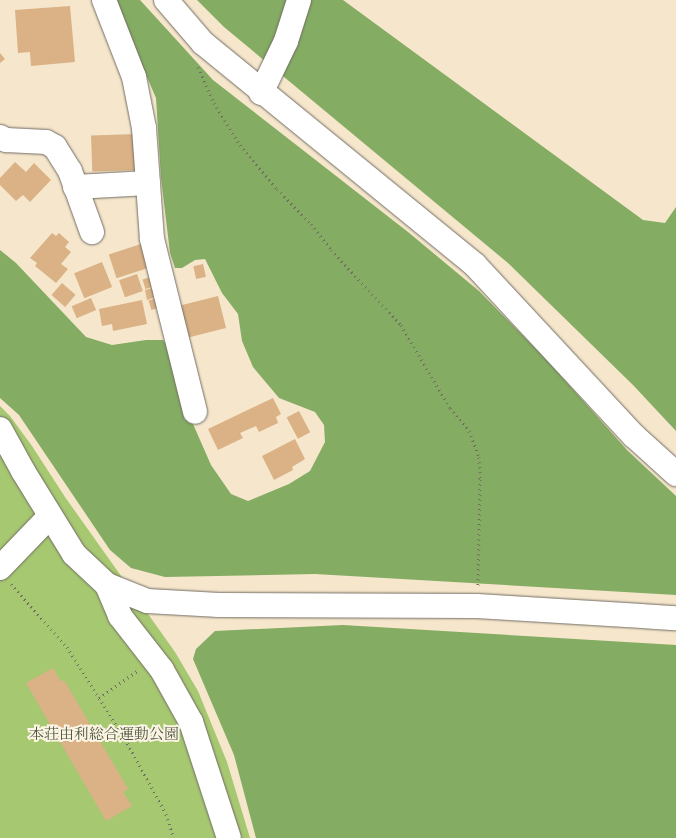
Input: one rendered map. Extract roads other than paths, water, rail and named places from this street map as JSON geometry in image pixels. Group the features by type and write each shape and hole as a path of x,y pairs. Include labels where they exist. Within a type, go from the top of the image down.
{"street":[{"path":"104,0 134,77 144,128 152,239 195,412"},
{"path":"166,0 203,43 261,93 475,265 634,436 676,474"},
{"path":"261,93 286,41 299,0"},
{"path":"0,137 6,140 46,142 55,147 70,171 92,232"},
{"path":"75,187 148,182"},
{"path":"0,429 23,472 74,554 107,585 147,601 210,604 477,606 676,618"},
{"path":"3,574 50,516"},
{"path":"107,585 120,616 162,670 191,722 229,838"}],"park label":[{"name":"本荘由利総合運動公園","path":"104,734"}]}
